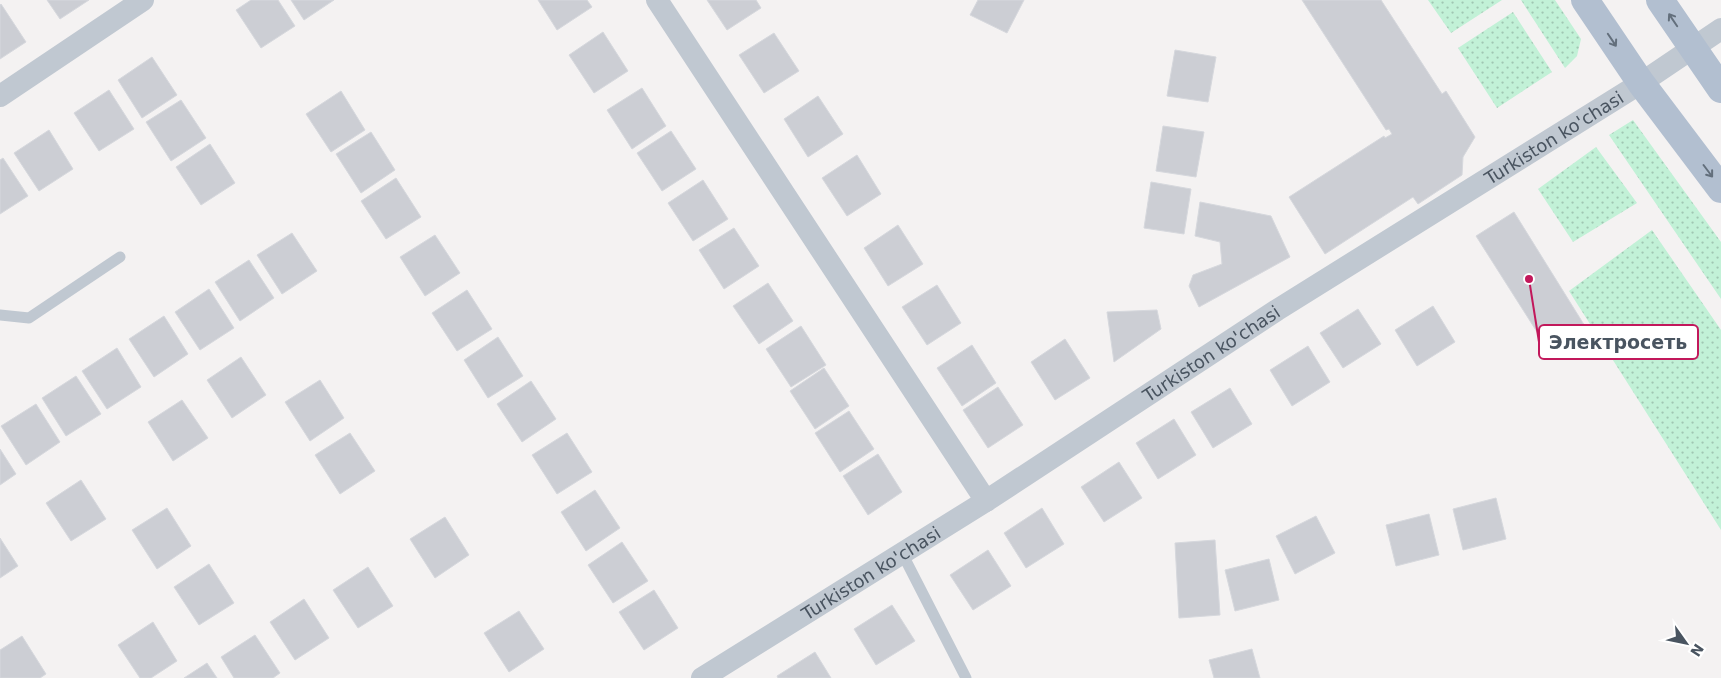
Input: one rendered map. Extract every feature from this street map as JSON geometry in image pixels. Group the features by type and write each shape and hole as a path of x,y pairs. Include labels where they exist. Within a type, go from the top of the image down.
{"main road":[{"path":"1585,0 1641,83 1721,189"},
{"path":"1660,0 1721,88"}],"street":[{"path":"0,96 143,0"},
{"path":"657,0 986,501"},
{"name":"Turkiston ko'chasi","path":"702,678 986,501 1277,310 1641,83 1721,29"}],"lane":[{"path":"0,315 29,318 120,258"},
{"path":"902,553 966,678"}],"green space":[{"path":"1428,0 1502,0 1451,33"},
{"path":"1521,0 1555,0 1581,39 1577,56 1565,68"},
{"path":"1513,12 1552,72 1497,108 1458,48"},
{"path":"1633,120 1721,242 1721,299 1609,135"},
{"path":"1596,147 1637,203 1573,242 1538,189"},
{"path":"1652,230 1721,330 1721,530 1569,291"}],"building":[{"path":"47,0 89,0 60,19"},
{"path":"251,0 278,0 295,26 261,48 236,10"},
{"path":"291,0 334,0 304,20"},
{"path":"538,0 587,0 592,7 557,30"},
{"path":"707,0 756,0 761,8 727,30"},
{"path":"978,0 1024,0 1007,33 970,15"},
{"path":"1302,0 1381,0 1442,94 1446,91 1475,137 1463,157 1462,175 1418,204 1413,197 1325,254 1289,197 1384,136 1385,138 1392,134 1389,129 1386,130"},
{"path":"0,5 26,42 0,59"},
{"path":"603,32 628,71 594,93 569,55"},
{"path":"774,33 799,71 764,93 739,55"},
{"path":"1175,50 1216,57 1208,102 1167,96"},
{"path":"152,57 177,95 142,118 118,80"},
{"path":"642,88 666,126 632,149 607,110"},
{"path":"109,90 134,129 99,151 74,113"},
{"path":"341,91 365,130 331,152 306,114"},
{"path":"818,96 843,134 808,157 784,119"},
{"path":"181,100 206,138 171,161 146,122"},
{"path":"1163,126 1204,132 1196,177 1156,171"},
{"path":"49,130 73,169 39,191 14,153"},
{"path":"671,131 696,169 662,191 637,153"},
{"path":"371,132 395,170 361,193 336,154"},
{"path":"210,144 235,183 201,205 176,167"},
{"path":"857,155 881,194 847,216 822,178"},
{"path":"3,158 28,196 0,214 0,160"},
{"path":"396,178 421,217 386,239 361,201"},
{"path":"703,180 728,219 693,241 668,203"},
{"path":"1151,182 1191,189 1184,234 1144,228"},
{"path":"1200,202 1271,216 1290,257 1199,307 1189,286 1193,275 1222,264 1220,242 1195,236"},
{"path":"1514,212 1588,331 1551,354 1476,236"},
{"path":"898,225 923,264 888,286 864,248"},
{"path":"734,228 759,266 724,289 699,250"},
{"path":"292,233 317,271 282,294 257,255"},
{"path":"435,235 460,273 425,296 400,257"},
{"path":"249,260 274,298 240,321 215,282"},
{"path":"768,283 793,321 759,344 733,306"},
{"path":"937,285 961,323 927,345 902,307"},
{"path":"209,289 234,328 200,350 175,312"},
{"path":"467,290 492,329 457,351 432,313"},
{"path":"1433,306 1455,342 1417,366 1395,330"},
{"path":"1358,309 1381,344 1343,368 1320,333"},
{"path":"1157,310 1161,329 1114,362 1107,312"},
{"path":"164,316 188,354 154,377 129,339"},
{"path":"801,326 826,365 791,387 766,349"},
{"path":"498,337 523,376 488,398 464,360"},
{"path":"1065,339 1090,378 1055,400 1031,362"},
{"path":"972,345 996,383 962,406 937,368"},
{"path":"1308,346 1330,382 1292,406 1270,370"},
{"path":"117,348 141,387 107,409 82,371"},
{"path":"241,357 266,395 232,418 207,380"},
{"path":"824,368 849,406 815,429 790,391"},
{"path":"76,376 101,414 66,436 42,398"},
{"path":"320,380 344,418 310,441 285,402"},
{"path":"531,381 556,419 522,442 497,404"},
{"path":"998,387 1023,425 988,448 963,410"},
{"path":"1230,388 1252,424 1213,448 1191,412"},
{"path":"182,400 208,438 173,461 148,422"},
{"path":"36,404 60,442 26,465 1,426"},
{"path":"849,411 874,449 840,472 815,433"},
{"path":"1174,419 1196,455 1158,479 1136,443"},
{"path":"350,433 375,471 340,494 315,455"},
{"path":"567,433 592,472 557,494 532,455"},
{"path":"0,449 16,474 0,485"},
{"path":"878,454 902,492 868,515 843,476"},
{"path":"1119,462 1142,498 1104,522 1081,487"},
{"path":"81,480 106,519 71,541 46,503"},
{"path":"595,490 620,528 586,551 561,512"},
{"path":"1496,498 1506,539 1463,550 1453,509"},
{"path":"167,508 191,546 157,569 132,530"},
{"path":"1042,508 1064,544 1026,568 1004,533"},
{"path":"1429,514 1439,555 1396,566 1386,525"},
{"path":"1316,516 1335,553 1295,574 1276,536"},
{"path":"445,517 469,555 435,578 410,539"},
{"path":"0,538 18,566 0,578"},
{"path":"1215,540 1220,615 1179,618 1175,543"},
{"path":"622,542 648,581 613,603 588,565"},
{"path":"988,550 1011,586 973,610 950,575"},
{"path":"1269,559 1279,600 1235,611 1225,570"},
{"path":"209,564 234,603 199,625 174,587"},
{"path":"368,567 393,606 358,628 333,590"},
{"path":"654,590 678,628 644,650 619,612"},
{"path":"304,599 329,638 295,660 270,622"},
{"path":"892,605 915,641 876,665 854,629"},
{"path":"519,611 544,649 509,672 484,633"},
{"path":"153,622 177,661 151,678 140,678 118,645"},
{"path":"255,635 280,673 273,678 234,678 221,657"},
{"path":"22,636 46,674 40,678 0,678 0,650"},
{"path":"1252,649 1260,678 1214,678 1209,660"},
{"path":"815,652 831,678 778,678 777,676"},
{"path":"207,663 217,678 184,678"}],"place":[{"name":"Электросеть","path":"1529,279"}]}
